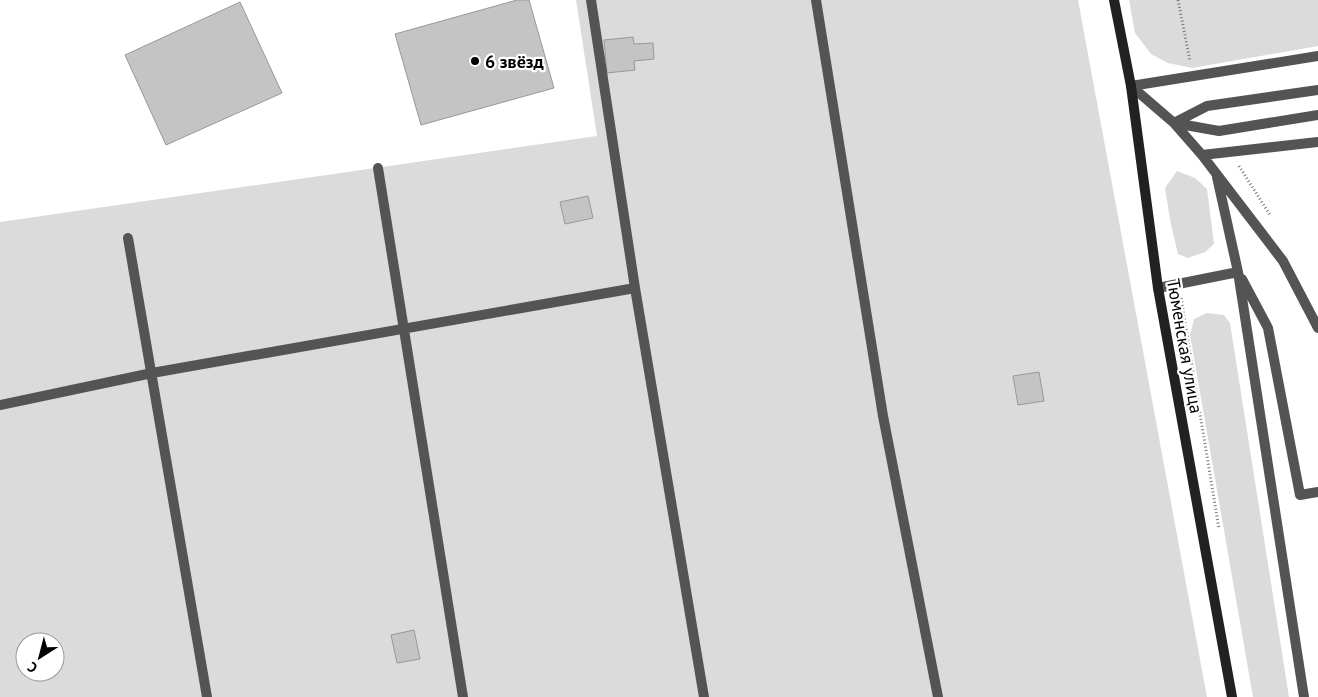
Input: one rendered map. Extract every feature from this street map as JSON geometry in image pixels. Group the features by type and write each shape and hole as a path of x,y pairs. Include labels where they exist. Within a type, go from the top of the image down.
{"street":[{"path":"592,0 635,288 704,697"},
{"path":"816,0 883,416 938,697"},
{"name":"Тюменская улица","path":"1114,0 1131,86 1158,288 1232,697"},
{"path":"1131,86 1318,56"},
{"path":"1131,86 1174,123 1216,173 1283,261 1318,328"},
{"path":"1174,123 1207,106 1318,90"},
{"path":"1174,123 1219,131 1318,115"},
{"path":"1202,155 1318,142"},
{"path":"378,168 463,697"},
{"path":"1216,173 1238,272 1304,697"},
{"path":"128,238 207,697"},
{"path":"1158,288 1238,272"},
{"path":"1238,272 1268,328 1300,496 1318,492"},
{"path":"0,405 152,373 635,288"}],"path":[{"path":"1178,0 1193,76"},
{"path":"1179,284 1220,530"}],"shaded area":[{"path":"576,0 1078,0 1207,697 0,697 0,222 597,136"},
{"path":"1129,0 1318,0 1318,46 1192,68 1168,63 1151,54 1135,33"},
{"path":"1177,171 1195,178 1207,189 1214,244 1205,252 1188,258 1178,254 1165,188"},
{"path":"1207,313 1224,315 1230,323 1289,697 1253,697 1190,335 1194,319"}],"building":[{"name":"6 звёзд","path":"517,0 529,0 554,88 421,125 395,34"},
{"path":"240,2 282,93 166,145 125,55"},
{"path":"633,37 634,44 653,43 654,59 634,61 635,70 607,73 604,40"},
{"path":"588,196 593,218 565,224 560,202"},
{"path":"1039,372 1044,401 1018,405 1013,376"},
{"path":"414,630 420,659 397,663 391,635"}],"place":[{"name":"6 звёзд","path":"475,61"}]}
